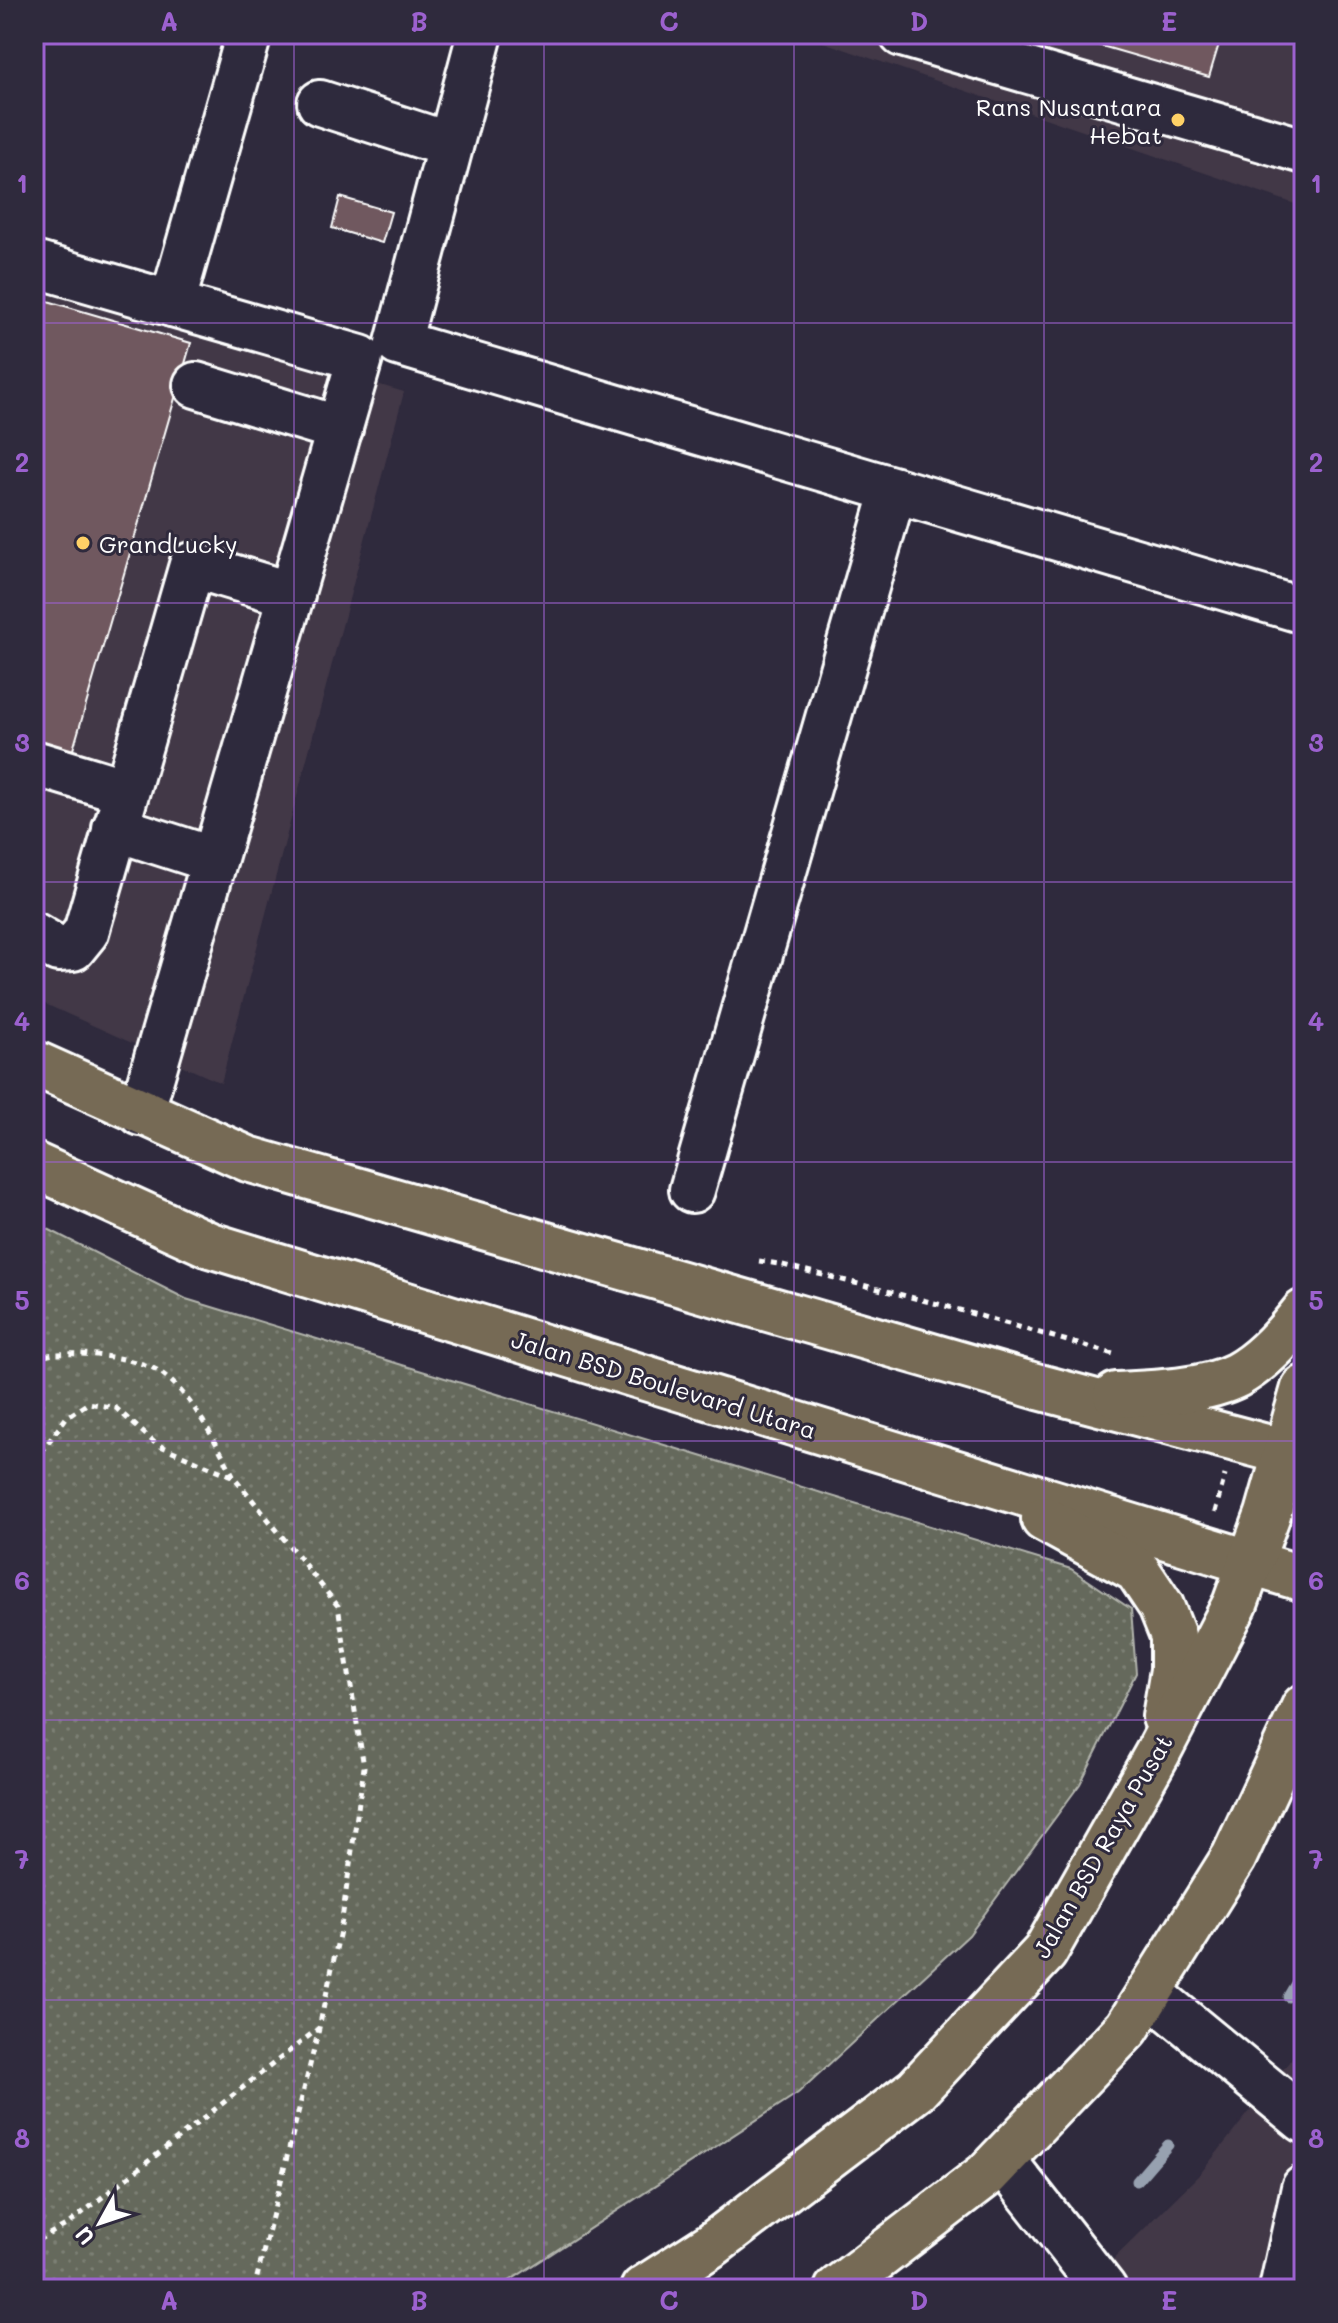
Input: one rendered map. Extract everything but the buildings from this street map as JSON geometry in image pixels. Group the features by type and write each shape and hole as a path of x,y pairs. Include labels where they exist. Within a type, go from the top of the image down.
{"main road":[{"path":"34,1063 248,1159 1082,1398 1295,1454"},
{"name":"Jalan BSD Boulevard Utara","path":"34,1165 210,1245 1304,1579"},
{"path":"1082,1398 1187,1390 1236,1376 1268,1351 1304,1312"},
{"name":"Jalan BSD Raya Pusat","path":"643,2289 713,2244 916,2090 1045,1952 1157,1754 1235,1604 1268,1514 1295,1454 1304,1388"},
{"path":"991,1484 1056,1527 1137,1570 1161,1606 1173,1636 1173,1670 1157,1754"},
{"path":"1234,1857 1304,1707"},
{"path":"837,2289 986,2175 1127,2028 1234,1857 1304,1763"}],"lane":[{"path":"172,304 249,34"},
{"path":"480,34 398,343 1304,611"},
{"path":"902,34 1304,151"},
{"path":"320,103 450,145"},
{"path":"34,264 360,358 141,1113"},
{"path":"196,385 340,429"},
{"path":"692,1190 894,490"},
{"path":"34,935 58,949 73,948 86,932 192,565 292,595"},
{"path":"34,763 214,860"},
{"path":"1150,1993 1304,2120"},
{"path":"1002,2159 1104,2289"},
{"path":"1282,2289 1304,2188"}],"path":[{"path":"752,1260 942,1305 1124,1357"},
{"path":"34,1359 57,1354 121,1358 159,1370 179,1389 209,1430 234,1477 338,1606 364,1767 341,1926 254,2289"},
{"path":"34,1462 66,1418 88,1403 116,1408 156,1444 234,1477"},
{"path":"1204,1549 1236,1438"},
{"path":"34,2242 68,2224 319,2028"}],"shaded area":[{"name":"Rans Nusantara Hebat","path":"800,34 1304,34 1304,207"},
{"path":"34,284 404,392 221,1083 34,999"},
{"path":"1304,2043 1304,2289 1083,2289 1200,2174"}],"green space":[{"path":"34,1222 186,1299 1071,1569 1131,1609 1136,1673 1080,1784 969,1935 798,2093 497,2289 34,2289"}],"waterway":[{"path":"1288,1997 1304,1970"},
{"path":"1137,2181 1168,2145"}],"place":[{"name":"Rans Nusantara Hebat","path":"1178,120"},
{"name":"GrandLucky","path":"83,543"}]}
